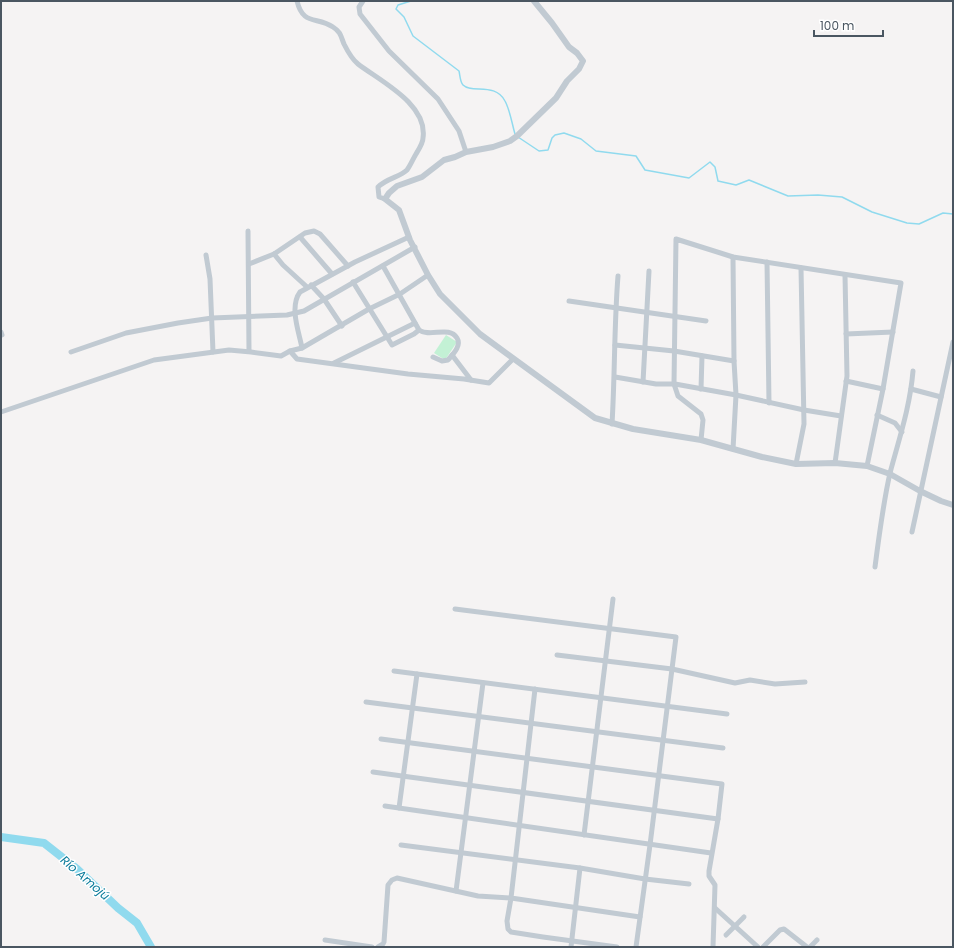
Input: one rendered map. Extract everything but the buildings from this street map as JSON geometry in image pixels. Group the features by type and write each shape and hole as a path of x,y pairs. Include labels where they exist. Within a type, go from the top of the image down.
{"street":[{"path":"296,1 299,9 308,19 327,23 342,34 344,44 356,62 399,92 422,120 424,128 423,139 406,170 383,182 378,187 379,197 385,199 399,210 409,237 428,275 440,294 480,334 594,418 633,429 701,440 762,457 796,464 835,463 867,466 890,474 920,491 953,505"},
{"path":"364,1 359,7 360,14 389,51 438,99 458,131 466,152"},
{"path":"385,199 397,186 422,177 444,160 466,152 493,147 510,141 519,135 556,98 579,69 583,61 570,47 534,1"},
{"path":"248,231 249,351"},
{"path":"248,264 274,254 300,237 312,231 316,231 348,266"},
{"path":"300,237 332,274"},
{"path":"302,348 295,314 296,298 303,289 409,237"},
{"path":"701,440 703,420 701,414 678,396 675,384 674,351 676,316 676,239 733,257 902,283 883,389 867,466"},
{"path":"71,352 126,333 196,319 295,314 304,311 414,247"},
{"path":"274,254 279,261 324,299 342,326"},
{"path":"206,255 210,279 213,352"},
{"path":"733,257 734,361 736,395 733,449"},
{"path":"767,262 768,403"},
{"path":"383,266 400,294 418,330 427,333 448,332 454,334 458,340 459,343 448,360 444,362 433,357"},
{"path":"796,464 804,424 801,268"},
{"path":"643,382 646,348 648,270"},
{"path":"1,412 154,360 229,350 249,351 281,356 290,351 302,348 342,326 369,309 400,294 428,275"},
{"path":"835,463 846,381 845,275"},
{"path":"612,424 618,276"},
{"path":"354,282 392,345 414,334 418,330"},
{"path":"569,301 706,321"},
{"path":"333,364 415,323"},
{"path":"846,334 893,332"},
{"path":"912,532 953,342"},
{"path":"615,345 674,351 734,361"},
{"path":"290,351 297,359 489,383 513,359"},
{"path":"452,354 471,380"},
{"path":"701,389 702,356"},
{"path":"875,568 890,474 902,432 913,372"},
{"path":"615,377 643,382 675,384 841,416"},
{"path":"846,381 883,389"},
{"path":"911,389 941,397"},
{"path":"877,415 895,423 902,432"},
{"path":"584,835 613,599"},
{"path":"455,609 676,637 636,947"},
{"path":"557,655 672,669 735,683 750,680 775,684 805,682"},
{"path":"394,672 727,714"},
{"path":"399,808 417,674"},
{"path":"456,892 483,683"},
{"path":"535,689 512,898 507,921 508,929 511,932 617,947"},
{"path":"366,702 723,748"},
{"path":"381,739 722,784 718,819 708,875 715,885 713,947"},
{"path":"373,772 718,819"},
{"path":"386,806 712,853"},
{"path":"401,845 516,859 645,879 689,884"},
{"path":"571,947 580,868"},
{"path":"378,947 384,942 388,885 392,880 397,878 478,896 512,898 640,916"},
{"path":"715,908 758,947"},
{"path":"726,935 744,917"},
{"path":"763,947 780,930 784,929 807,947"},
{"path":"325,940 372,947"},
{"path":"810,947 818,940"}],"green space":[{"path":"446,335 457,342 445,360 434,353"}],"waterway":[{"path":"411,1 398,5 396,9 404,17 413,36 459,71 463,85 472,89 490,90 501,95 508,109 515,134"},
{"path":"518,137 539,151 548,150 552,138 555,135 564,133 581,139 596,151 636,156 645,170 689,178 710,162 715,167 718,181 736,185 749,180 788,196 818,195 842,197 872,212 907,223 919,224 943,213 953,214"},
{"name":"Río Amojú","path":"1,837 44,843 77,869 118,908 137,923 151,947"}]}
